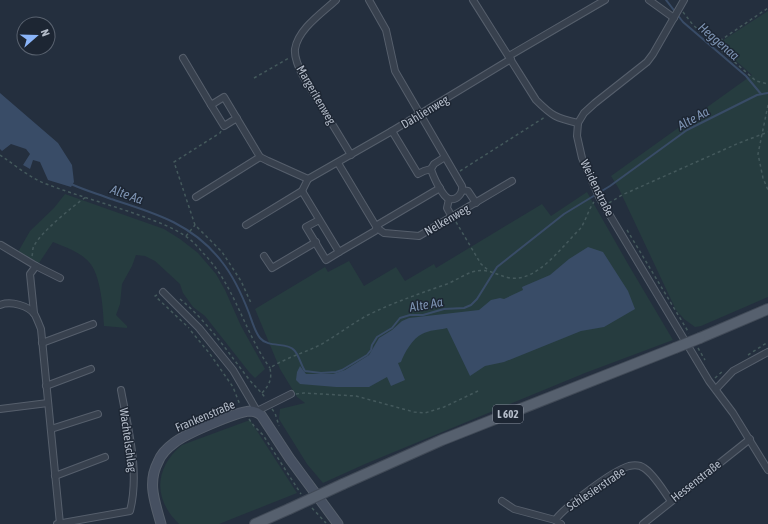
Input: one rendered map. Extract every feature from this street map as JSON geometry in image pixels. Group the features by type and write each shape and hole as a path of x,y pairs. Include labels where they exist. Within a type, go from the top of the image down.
{"main road":[{"name":"L 602","path":"255,524 442,440 700,338 768,309"},
{"name":"Frankenstraße","path":"161,524 154,501 152,484 158,461 164,452 173,443 184,436 244,412 257,411"},
{"path":"257,411 338,524"},
{"name":"Frankenstraße","path":"158,512 166,524"}],"street":[{"name":"Margeritenweg","path":"336,0 306,28 298,38 295,49 298,67 351,155"},
{"name":"Nelkenweg","path":"369,0 386,30 394,71 462,186 461,195 455,199 445,196 432,175 431,169"},
{"path":"473,0 536,100 549,113 562,119 578,123 584,114 595,103 647,62 662,42 684,0"},
{"name":"Dahlienweg","path":"308,179 420,115 605,0"},
{"path":"649,0 674,18"},
{"path":"183,58 224,126 237,118"},
{"path":"211,105 224,97 260,157 308,179 302,191 246,225"},
{"name":"Weidenstraße","path":"578,123 577,136 582,158 595,188 597,198 709,381 750,439 768,470"},
{"path":"392,131 418,174 431,169 434,164 445,158"},
{"path":"196,197 260,157"},
{"path":"338,162 377,228"},
{"name":"Nelkenweg","path":"377,228 384,233 419,236 512,181"},
{"path":"319,220 306,227 326,260 374,232 379,224 440,188"},
{"path":"462,190 468,190 476,203"},
{"path":"302,191 339,252"},
{"path":"449,198 447,208 452,217"},
{"path":"264,256 272,268 316,242"},
{"path":"1,245 34,265 60,278"},
{"path":"34,265 30,274 34,313 41,329 60,524"},
{"path":"163,292 199,328 233,370 257,411 290,394"},
{"path":"0,305 13,303 23,306 34,313"},
{"path":"42,343 93,324"},
{"path":"716,389 733,371 768,352"},
{"path":"46,386 91,369"},
{"name":"Wachtelschlag","path":"57,524 130,511 134,479 133,455 121,390"},
{"path":"0,409 48,403"},
{"path":"51,429 98,414"},
{"name":"Hessenstraße","path":"643,524 750,439"},
{"path":"55,476 105,457"},
{"name":"Schlesierstraße","path":"502,501 514,509 558,522 560,513 597,485 629,466 637,465 644,467 671,501"}],"path":[{"path":"680,8 693,25 756,81 768,84"},
{"path":"715,44 768,8"},
{"path":"254,78 286,59 296,56"},
{"path":"768,105 758,154 763,178 768,190"},
{"path":"455,174 535,124 549,113"},
{"path":"224,126 220,133 174,162 195,225 222,252 241,281 251,303"},
{"path":"609,203 732,146 768,132"},
{"path":"0,154 26,173 47,184 161,223 186,236 220,272 258,350 270,368 272,376 271,382 262,393"},
{"path":"34,265 33,247 41,237 76,204 86,197"},
{"path":"452,217 481,264 488,270 498,275 511,278 529,274 538,270 547,263 580,229 591,206 597,198"},
{"path":"186,236 195,225"},
{"path":"270,368 321,344 364,317 387,305 449,283 473,272 488,270"},
{"path":"155,296 191,330 210,354 232,387 244,412 254,426 263,435 303,497"},
{"path":"290,394 304,392 356,396 414,412 425,413 444,407 478,391"},
{"path":"269,404 275,413 281,430"},
{"path":"312,508 327,524"}],"green space":[{"path":"768,11 768,297 701,326 695,327 684,319 676,310 619,189 611,176 752,75 717,44"},
{"path":"587,192 673,340 585,373 365,464 323,483 307,464 279,419 280,409 305,403 297,397 280,369 255,309 325,267 328,272 349,261 364,286 396,267 405,281 434,264 436,268 542,204 551,216"},
{"path":"65,194 164,229 198,253 216,274 241,326 265,369 255,378 205,316 193,307 183,293 180,284 155,261 145,256 136,255 122,284 120,304 116,315 127,326 127,328 104,326 99,283 93,268 81,255 53,242 39,263 18,252 30,231 54,208"},
{"path":"250,420 297,493 219,524 179,524 165,504 161,494 160,484 166,464 182,445"}],"water":[{"path":"0,93 58,143 72,165 74,182 71,187 48,180 40,162 33,160 30,169 23,165 30,154 26,149 11,144 2,151 0,149"},
{"path":"588,247 603,252 628,291 635,309 604,327 581,331 504,362 485,366 470,376 447,328 422,334 412,342 404,354 401,362 398,363 405,380 391,386 387,377 369,387 336,387 300,384 296,380 297,372 300,366 306,374 333,374 345,370 369,355 379,338 392,330 402,321 409,318 479,310 491,300 500,298 504,299 523,290 522,287 550,275 569,259"}],"waterway":[{"name":"Heggenaa","path":"666,0 683,22 746,76 761,94"},
{"name":"Alte Aa","path":"71,184 158,215 186,229 199,238 222,262 234,280 241,293 255,330 263,341 287,346 294,350 305,371 321,373 336,372 367,355 377,337 392,328 400,318 410,315 423,315 444,309 464,308 471,305 477,299 497,267 564,214 610,186 687,130 757,95 768,93"}]}
